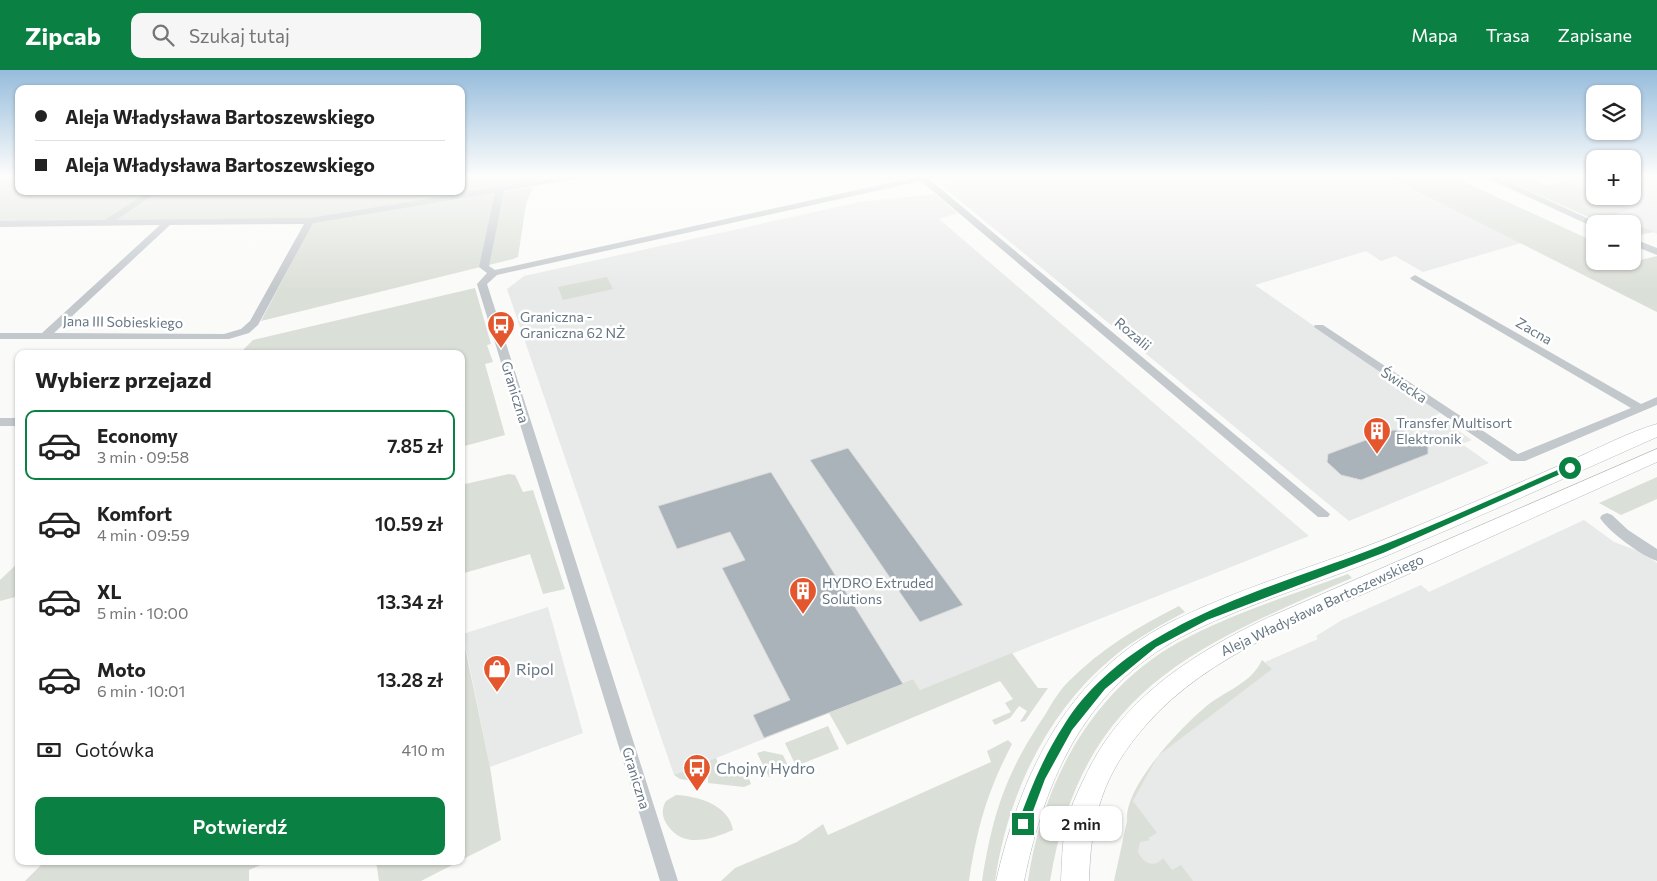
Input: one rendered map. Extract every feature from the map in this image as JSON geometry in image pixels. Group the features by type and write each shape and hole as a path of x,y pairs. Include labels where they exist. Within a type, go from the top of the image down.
{"main road":[{"name":"Aleja Władysława Bartoszewskiego","path":"1010,881 1028,806 1052,752 1068,726 1101,686 1152,644 1203,617 1379,550 1657,430"},
{"name":"Aleja Władysława Bartoszewskiego","path":"1075,881 1084,807 1100,770 1127,730 1147,706 1183,675 1223,650 1275,624 1657,455"}],"street":[{"path":"107,222 118,215"},
{"path":"0,224 310,221 345,215"},
{"path":"495,215 484,267 494,273 755,215"},
{"name":"Rozalii","path":"970,215 1323,514"},
{"path":"1575,215 1586,220"},
{"name":"Jana III Sobieskiego","path":"0,336 225,337 245,330 254,322 310,221"},
{"path":"46,335 168,222"},
{"path":"1641,245 1657,252"},
{"name":"Graniczna","path":"494,273 487,277 482,284 668,881"},
{"name":"Zacna","path":"1415,278 1640,408"},
{"name":"Świecka","path":"1319,327 1515,458 1521,458 1640,408"},
{"path":"1640,408 1657,401"},
{"path":"0,422 15,422"},
{"path":"1607,518 1623,533 1657,556"}],"shaded area":[{"path":"0,215 355,215 332,219 358,215 524,215 518,257 261,321 313,222 0,225"},
{"path":"802,215 951,215 939,219 1309,536 920,690 913,679 674,775 507,289 524,276"},
{"path":"977,215 1465,215 1521,243 1423,272 1395,256 1381,261 1366,251 1255,285 1440,413 1436,415 1472,440 1462,444 1489,463 1349,521"},
{"path":"1464,215 1536,215 1586,238 1586,270 1641,270 1641,260 1657,256 1657,312"},
{"path":"1613,215 1657,215 1657,234 1641,227 1641,215"},
{"path":"1641,226 1654,232 1641,234"},
{"path":"607,277 613,289 563,300 558,287"},
{"path":"475,288 491,344 487,345 493,362 485,364 505,435 465,446 465,350 243,350 253,340"},
{"path":"509,474 515,475 523,492 533,490 565,589 543,594 530,554 465,573 465,484"},
{"path":"1657,477 1657,499 1621,515 1599,503"},
{"path":"1584,520 1614,542 1641,552 1657,563 1657,881 1187,881 1137,875 1133,801 1158,756 1271,669 1265,662 1318,639 1316,636 1342,620 1421,585 1429,592"},
{"path":"15,566 15,597 0,601 0,580"},
{"path":"1348,574 1352,578 1242,628 1195,654 1153,684 1117,720 1088,763 1066,816 1050,881 1028,881 1035,845 1045,810 1059,776 1076,744 1096,714 1120,686 1148,662 1179,642 1199,632 1262,605"},
{"path":"1179,606 1185,612 1119,652 1088,681 1067,705 1048,732 1020,789 1009,819 995,881 982,881 996,813 1003,794 1020,756 1059,693 1081,669 1107,648"},
{"path":"548,607 583,733 490,767 465,644 465,633"},
{"path":"465,647 490,767 501,840 465,858"},
{"path":"1012,653 1038,688 1048,688 1025,721 1020,722 1027,711 1019,706 1010,718 995,725 992,720 1011,712 1005,703 1013,699 1000,681 847,745 829,713 913,679 920,690"},
{"path":"1262,660 1272,669 1159,756 1185,726 1209,704 1246,680 1258,668"},
{"path":"828,726 839,749 796,766 785,743"},
{"path":"1008,740 1012,744 1003,761 984,811 969,881 721,881 735,868 797,842 823,824 828,835 991,762 987,751"},
{"path":"764,751 783,755 789,768 769,777 757,753"},
{"path":"1158,757 1133,801 1157,833 1148,838 1150,840 1140,842 1138,852 1146,862 1152,864 1163,858 1172,870 1181,865 1193,881 1114,881 1129,807 1135,791"},
{"path":"716,758 722,773 744,765 751,784 744,787 708,783 708,778 694,777 693,781 680,779 674,775"},
{"path":"676,795 694,797 719,808 726,814 733,830 707,839 690,840 682,838 668,826 663,817 664,804"},
{"path":"41,865 261,865 249,870 249,881 25,881"},
{"path":"377,865 452,865 421,881 379,881"}],"building":[{"name":"Transfer Multisort Elektronik","path":"1393,430 1404,431 1419,439 1428,447 1428,454 1361,480 1341,475 1327,462 1328,454"},
{"name":"HYDRO Extruded Solutions","path":"848,448 963,605 920,622 810,460"},
{"name":"HYDRO Extruded Solutions","path":"771,472 903,684 764,738 753,715 790,700 722,568 745,560 730,532 677,549 658,506"}],"place":[{"name":"Graniczna - Graniczna 62 NŻ","path":"501,349"},
{"name":"Transfer Multisort Elektronik","path":"1377,455"},
{"name":"HYDRO Extruded Solutions","path":"803,615"},
{"name":"Ripol","path":"497,693"},
{"name":"Chojny Hydro","path":"697,792"}],"route":[{"path":"1023,824 1028,806 1040,778 1052,752 1068,726 1085,704 1116,671 1152,644 1183,626 1222,609 1294,584 1379,550 1570,468"}]}
